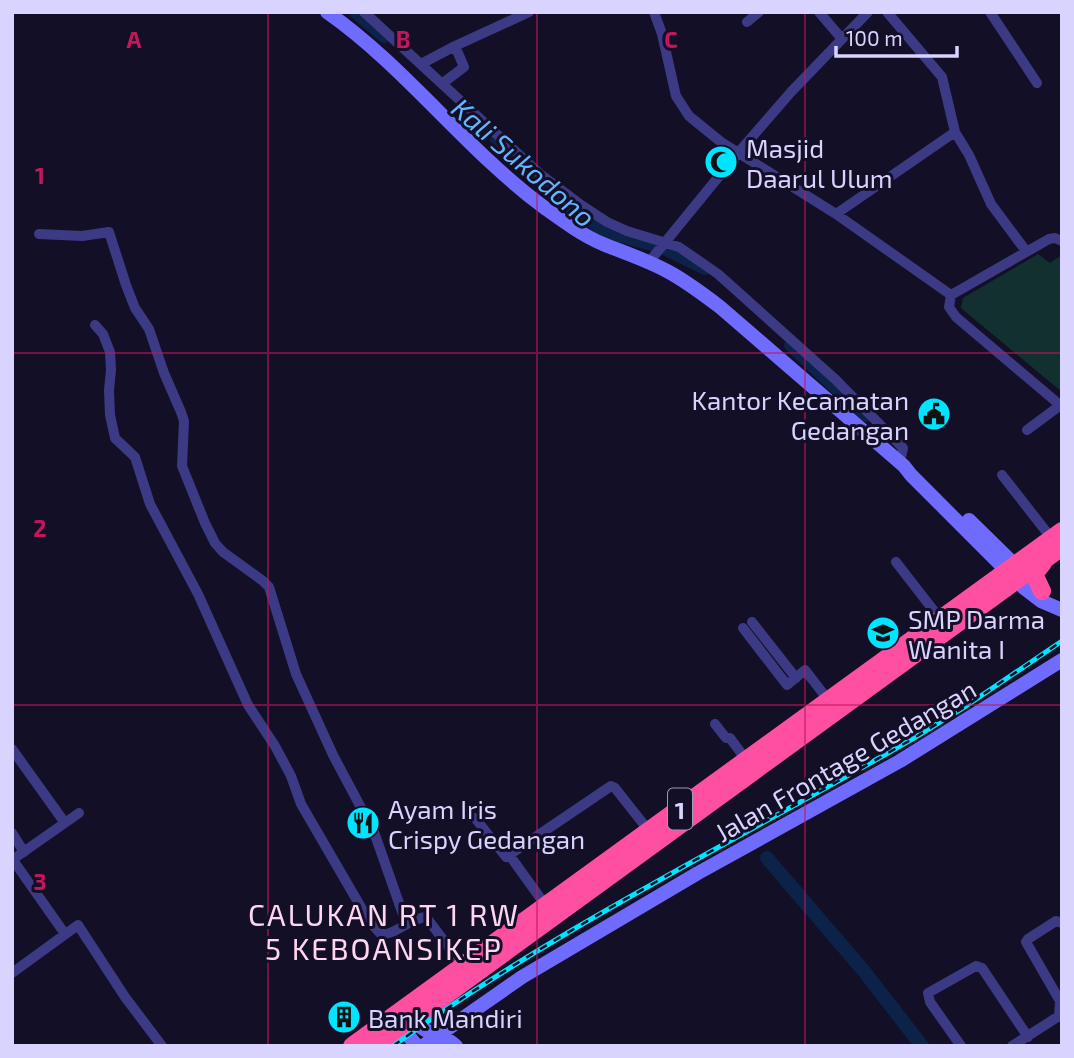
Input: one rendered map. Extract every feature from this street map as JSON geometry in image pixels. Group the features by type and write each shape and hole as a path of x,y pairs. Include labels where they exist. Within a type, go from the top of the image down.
{"highway":[{"name":"1","path":"352,1046 402,1018 1056,544"},
{"path":"1042,591 1034,574 1056,544"},
{"name":"1","path":"376,1046 402,1018 463,966 941,620 1016,573"}],"street":[{"path":"327,12 380,54 523,191 601,243 651,259 720,307 902,464 917,470 1041,601 1060,610"},
{"path":"364,12 540,174 580,206 627,231 688,253 718,274 844,388 903,448 902,464"},
{"path":"421,64 529,12"},
{"path":"654,12 662,34 676,96 682,107 704,129 836,214 951,295"},
{"path":"747,22 759,12"},
{"path":"819,12 842,39"},
{"path":"651,259 791,92 868,12"},
{"path":"887,12 942,77 955,132 969,155 991,204 1026,251"},
{"path":"990,12 1037,83"},
{"path":"443,83 464,67 455,46"},
{"path":"836,214 955,132"},
{"path":"569,222 580,206"},
{"path":"39,234 82,236 108,232 135,308 149,329 184,421 182,466 205,523 223,552 269,587 296,674 333,755 374,832 406,923"},
{"path":"951,295 1049,239 1062,241"},
{"path":"951,295 949,307 956,317 1061,404 1027,430"},
{"path":"94,324 103,334 110,352 110,415 115,438 135,457 150,504 198,594 248,705 291,776 301,804 369,921 381,934 389,934 406,923 426,917 463,966"},
{"path":"1002,475 1056,544"},
{"path":"896,562 941,620"},
{"path":"1016,573 1042,591 1060,610"},
{"path":"747,625 787,685 805,670 830,701"},
{"name":"Jalan Frontage Gedangan","path":"420,1046 439,1036 522,977 698,873 900,761 1062,660"},
{"path":"715,724 726,738 730,738 747,761"},
{"path":"12,748 65,822"},
{"path":"475,818 506,857 611,786 649,831"},
{"path":"65,934 13,860 79,813"},
{"path":"12,833 24,852"},
{"path":"510,856 546,906"},
{"path":"1012,1046 1059,1016 1061,1000 1026,940 1056,921 1062,923"},
{"path":"13,970 78,925 125,997 162,1046"},
{"path":"961,1046 930,1002 928,993 976,966 982,968 1028,1037"},
{"path":"402,1018 425,1032 446,1038 456,1046"},
{"path":"402,1018 420,1046"}],"green space":[{"path":"1038,254 1050,263 1062,255 1062,392 961,308 963,298"}],"waterway":[{"name":"Kali Sukodono","path":"356,12 384,36"},
{"name":"Kali Sukodono","path":"497,140 544,186 606,232 660,246 705,268"},
{"name":"Kali Sukodono","path":"791,345 865,415"},
{"path":"767,858 863,970 922,1046"}],"railway":[{"path":"393,1046 519,962 914,738 1062,641"}],"place":[{"name":"Masjid Daarul Ulum","path":"721,162"},
{"name":"Kantor Kecamatan Gedangan","path":"934,414"},
{"name":"SMP Darma Wanita I","path":"883,633"},
{"name":"Ayam Iris Crispy Gedangan","path":"363,823"},
{"name":"Bank Mandiri","path":"344,1017"}],"district":[{"name":"CALUKAN RT 1 RW 5 KEBOANSIKEP","path":"384,932"}]}
